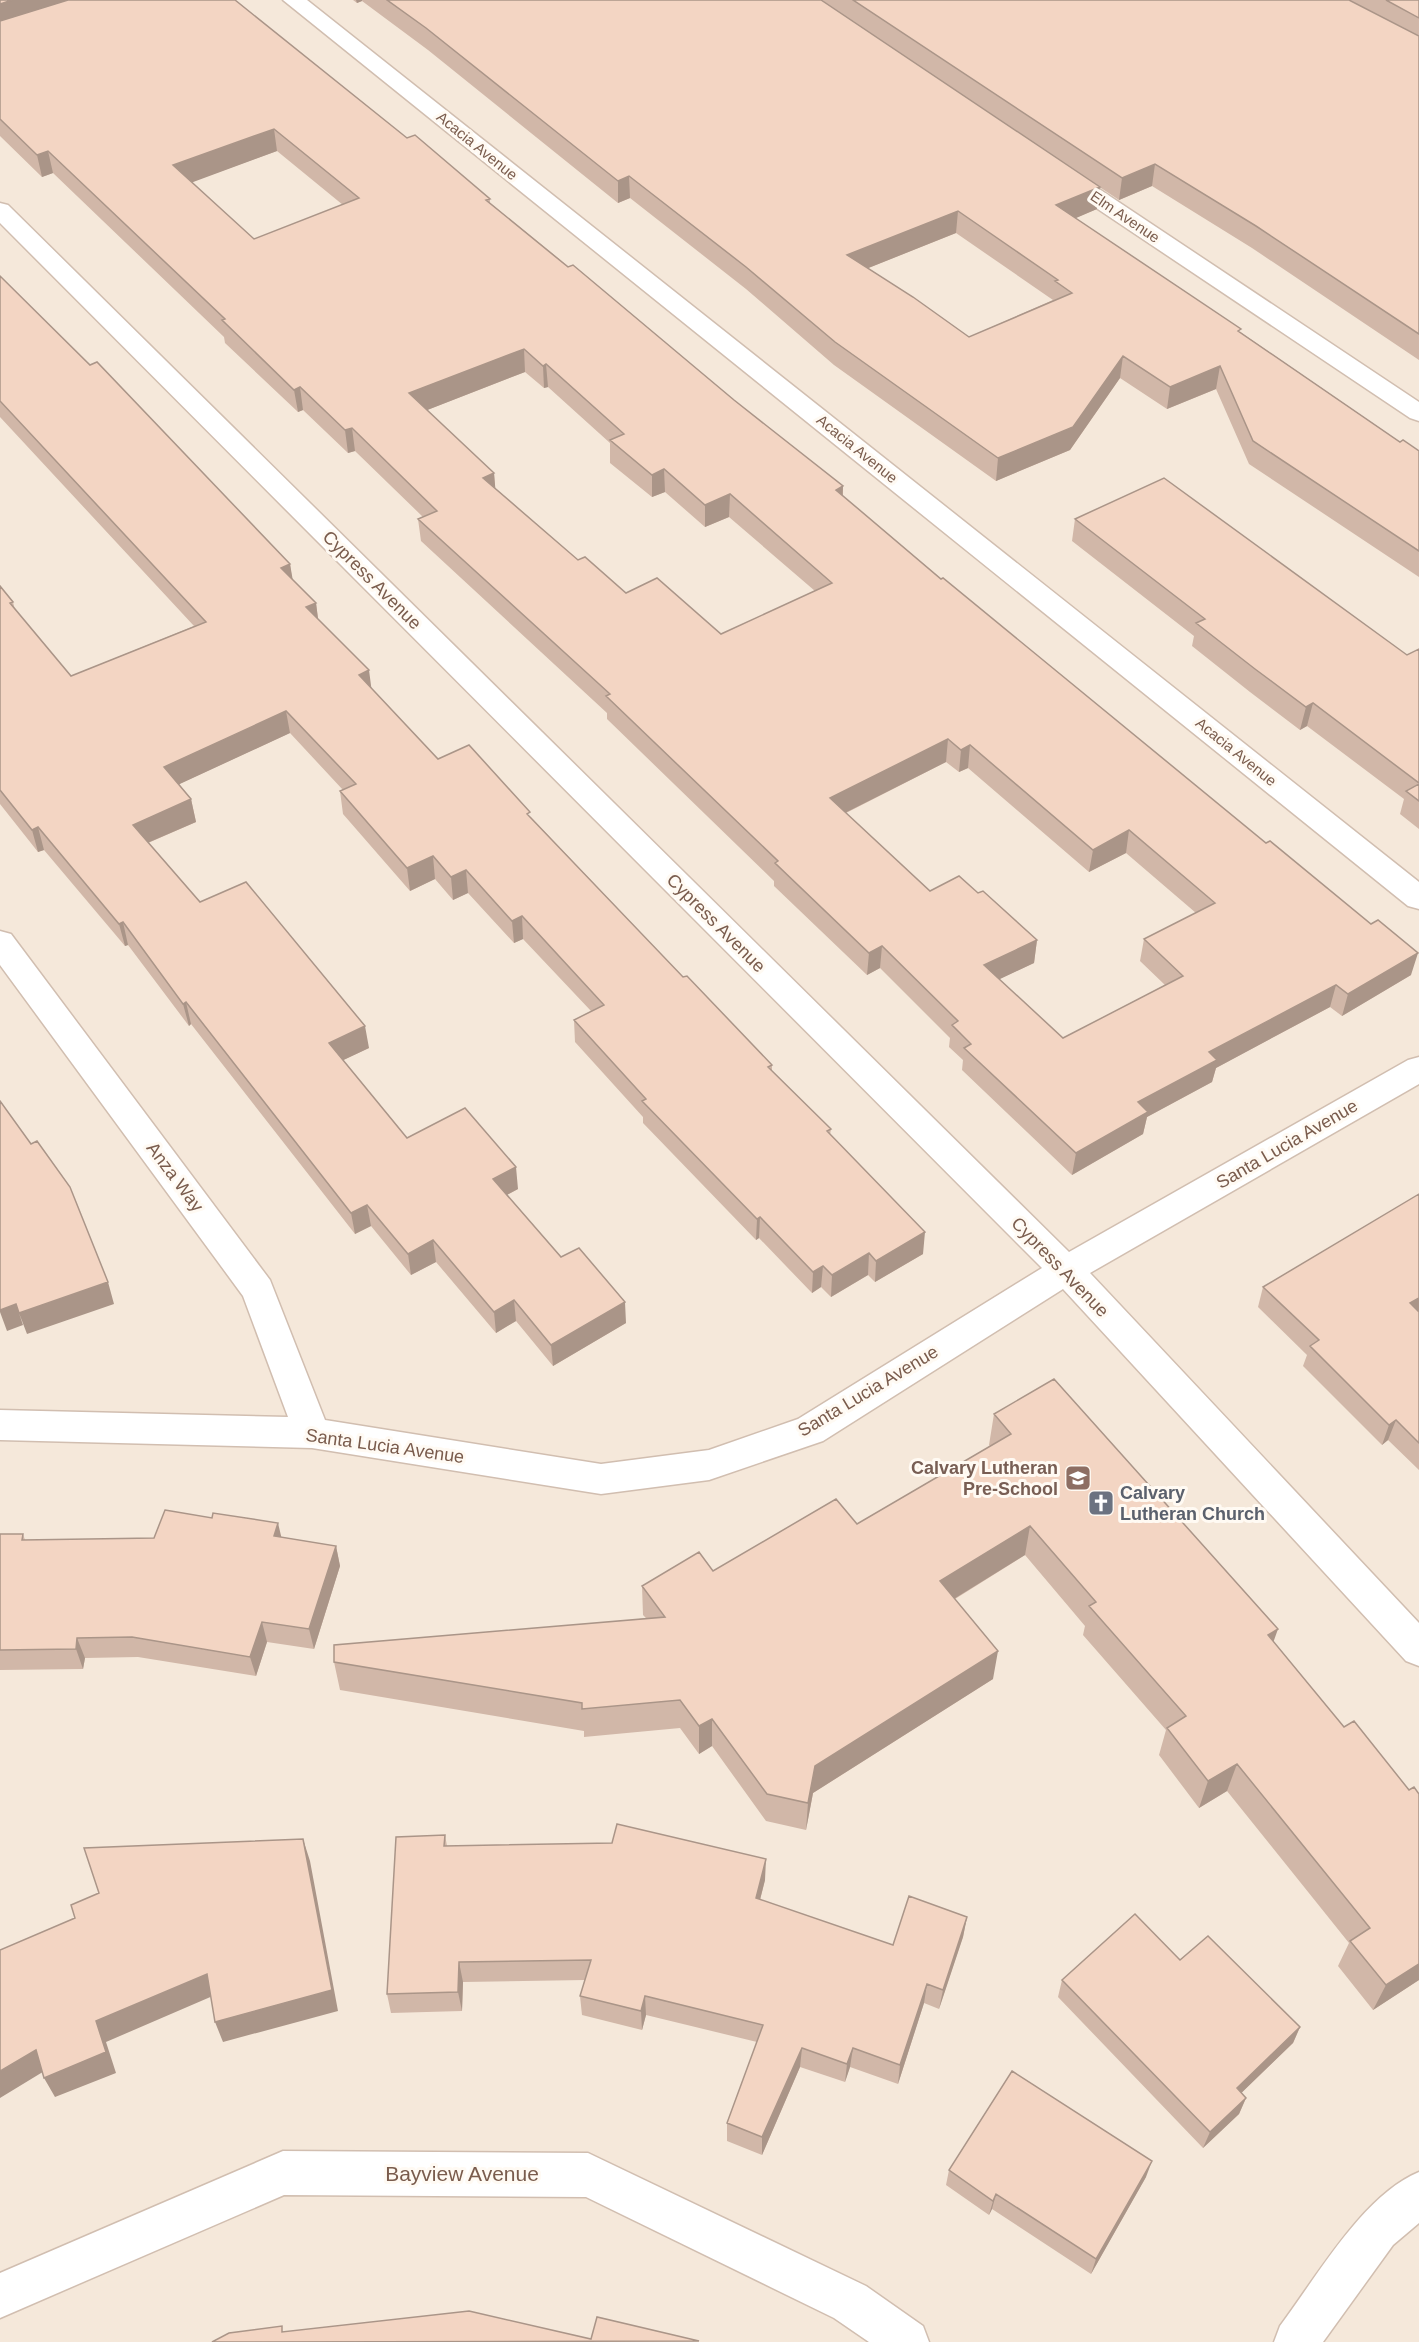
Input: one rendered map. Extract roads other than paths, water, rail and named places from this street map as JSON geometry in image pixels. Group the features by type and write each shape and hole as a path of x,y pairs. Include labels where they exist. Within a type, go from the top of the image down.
{"street":[{"name":"Acacia Avenue","path":"294,0 1419,898"},
{"name":"Elm Avenue","path":"1041,160 1419,413"},
{"name":"Cypress Avenue","path":"0,210 1066,1270 1419,1649"},
{"name":"Anza Way","path":"0,942 258,1290 312,1433"},
{"name":"Santa Lucia Avenue","path":"0,1425 312,1433 601,1479 709,1466 810,1430 1066,1270 1419,1069"},
{"name":"Bayview Avenue","path":"0,2295 283,2174 588,2175 850,2302 907,2342"},
{"path":"1296,2342 1378,2230 1419,2194"}],"place":[{"name":"Calvary Lutheran Pre-School","path":"1078,1478"},
{"name":"Calvary Lutheran Church","path":"1101,1503"}]}
